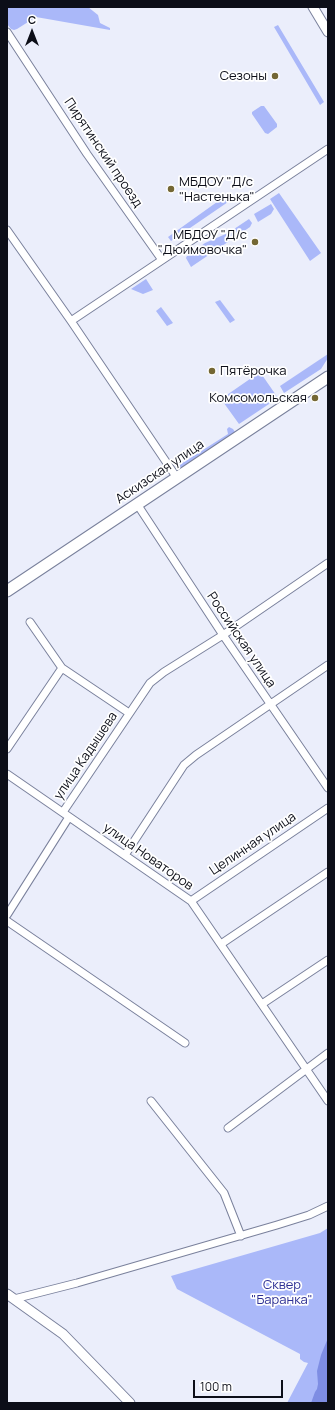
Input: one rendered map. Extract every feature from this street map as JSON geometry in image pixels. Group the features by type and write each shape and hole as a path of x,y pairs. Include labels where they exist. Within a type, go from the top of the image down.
{"main road":[{"name":"Аскизская улица","path":"7,591 328,376"}],"street":[{"path":"313,7 328,32"},
{"name":"Пирятинский проезд","path":"7,32 87,154 162,260"},
{"path":"71,321 328,149"},
{"path":"7,230 71,321 177,478"},
{"name":"Российская улица","path":"137,504 223,635 328,788"},
{"name":"улица Кадышева","path":"66,814 129,713 150,683 164,672 223,635 328,563"},
{"name":"улица Кадышева","path":"30,622 62,668 129,713"},
{"path":"125,855 184,765 196,755 328,665"},
{"path":"7,749 62,668"},
{"name":"улица Новаторов","path":"7,774 191,901 328,1101"},
{"name":"Целинная улица","path":"191,901 328,808"},
{"path":"7,915 66,814"},
{"path":"221,944 328,872"},
{"path":"7,921 185,1043"},
{"path":"262,1004 328,960"},
{"path":"228,1128 328,1053"},
{"path":"152,1101 224,1192 241,1236"},
{"path":"10,1297 241,1236 309,1215 328,1206"},
{"path":"10,1297 63,1334 130,1403"}],"green space":[{"path":"7,7 88,7 98,15 100,23 110,28 110,30 36,17 14,30 7,24"},
{"path":"278,25 324,102 320,105 274,27"},
{"path":"261,106 264,106 277,124 277,127 268,134 265,133 252,114 252,112"},
{"path":"279,193 321,253 310,261 270,199"},
{"path":"224,197 228,202 171,241 168,237"},
{"path":"271,204 274,209 271,214 258,222 254,214"},
{"path":"249,219 252,223 250,227 191,267 186,258 187,256 205,243 228,233"},
{"path":"146,279 153,290 143,294 131,289"},
{"path":"220,300 235,320 230,323 215,302"},
{"path":"161,307 173,323 167,326 156,311"},
{"path":"328,354 328,358 321,369 284,393 280,386"},
{"path":"260,372 278,398 239,424 221,399"},
{"path":"229,427 235,432 234,435 185,469 178,469 176,467 176,461 181,464 228,434 227,429"},
{"name":"Сквер \"Баранка\"","path":"328,1228 328,1403 287,1403 308,1363 300,1359 300,1354 177,1289 171,1276 320,1233"}],"shaded area":[{"path":"328,1338 328,1403 311,1403 317,1389 317,1371 321,1355"}],"place":[{"name":"Сезоны","path":"275,76"},
{"name":"МБДОУ \"Д/с \"Настенька\"","path":"171,189"},
{"name":"МБДОУ \"Д/с \"Дюймовочка\"","path":"255,242"},
{"name":"Пятёрочка","path":"212,371"},
{"name":"Комсомольская","path":"315,398"}]}
